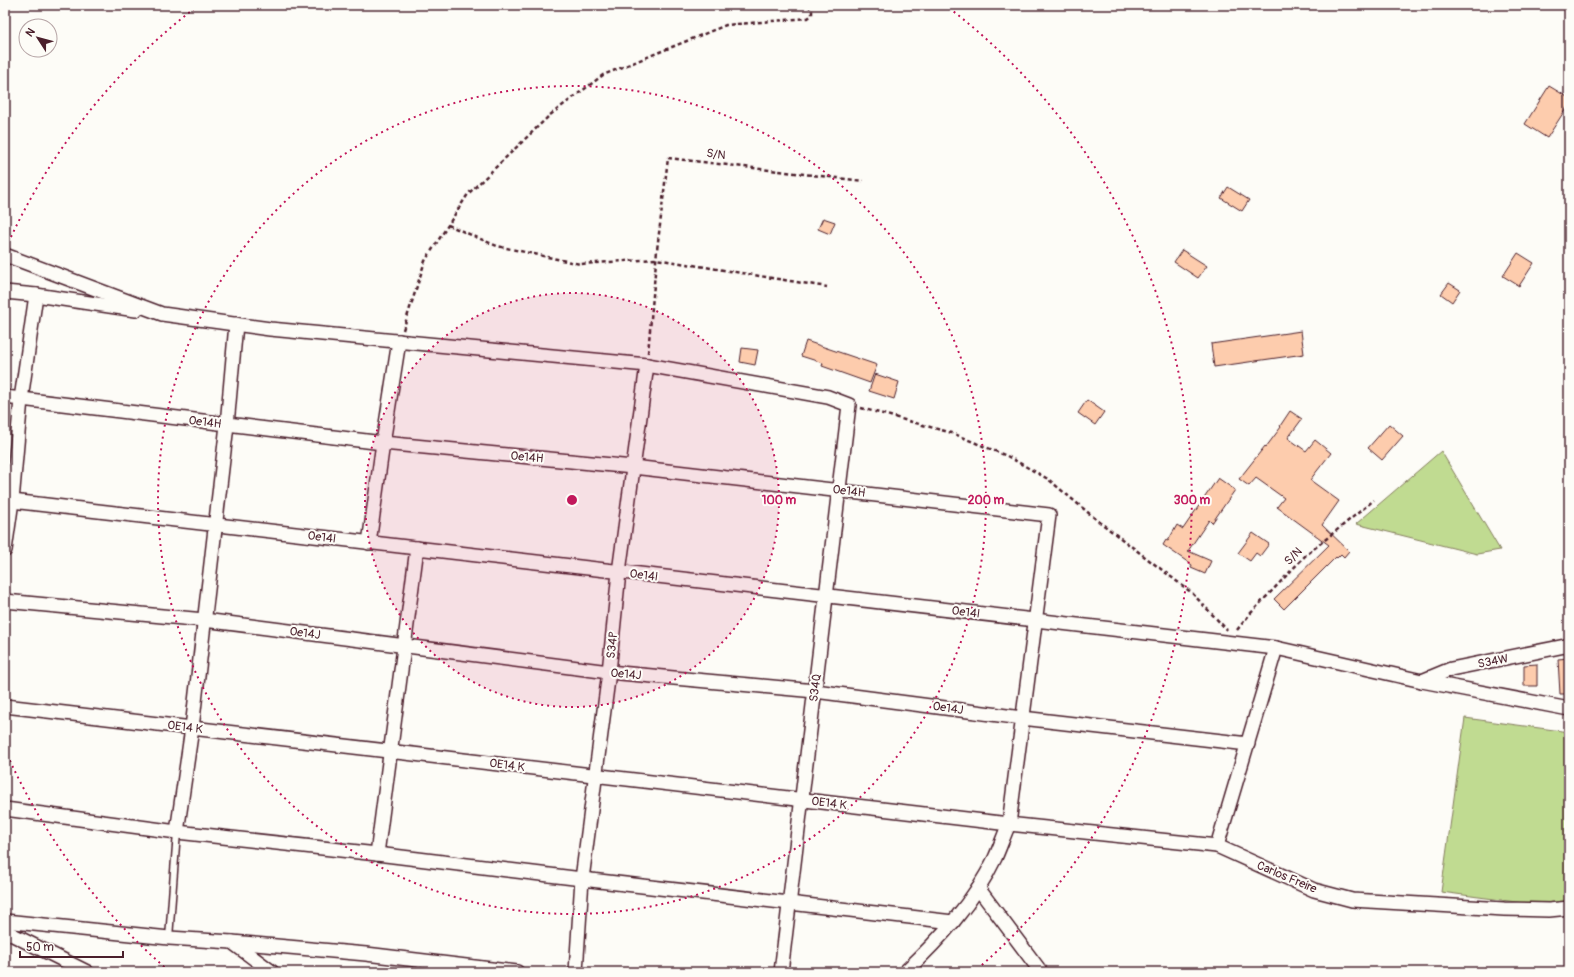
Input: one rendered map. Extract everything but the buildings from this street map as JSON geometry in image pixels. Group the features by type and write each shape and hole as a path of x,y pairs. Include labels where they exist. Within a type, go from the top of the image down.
{"street":[{"path":"5,255 162,314"},
{"path":"5,292 36,295 270,329 647,365 828,397 849,405"},
{"path":"5,550 12,501 21,400 36,295"},
{"path":"177,832 192,728 227,425 236,324"},
{"path":"369,543 399,341"},
{"name":"S34P","path":"576,972 582,879 609,672 619,572 647,365"},
{"name":"Oe14H","path":"5,397 383,443 633,466 1049,515 1035,620"},
{"name":"S34Q","path":"781,972 849,405"},
{"name":"Oe14I","path":"12,501 1276,648 1422,680 1569,709"},
{"path":"377,854 417,548"},
{"name":"Oe14J","path":"5,601 204,620 609,672 815,691 1022,718 1248,744"},
{"path":"905,972 954,922 978,888 995,859 1009,824 1035,620"},
{"name":"S34W","path":"1422,680 1452,669 1565,646"},
{"path":"1218,846 1276,648"},
{"name":"OE14 K","path":"5,706 1009,824"},
{"path":"5,809 177,832 954,922"},
{"name":"Carlos Freire","path":"1009,824 1218,846 1314,890 1352,900 1504,909 1549,910 1569,908"},
{"path":"978,888 1041,972"},
{"path":"5,921 169,938 366,954 440,967 517,972"},
{"path":"5,931 87,972"},
{"path":"232,942 272,972"}],"lane":[{"path":"169,938 177,832"}],"path":[{"path":"399,341 425,260 468,194 550,115 603,75 726,26 808,18 812,15 812,10 808,5"},
{"name":"S/N","path":"647,365 656,259 668,158 863,181"},
{"path":"448,225 497,246 580,264 656,259 828,287"},
{"name":"S/N","path":"849,405 952,433 1007,456 1048,479 1097,520 1192,593 1233,635 1250,614 1305,556 1374,500"}],"green space":[{"path":"1441,451 1500,550 1477,554 1356,524"},
{"path":"1465,718 1569,732 1569,909 1441,892"}]}
